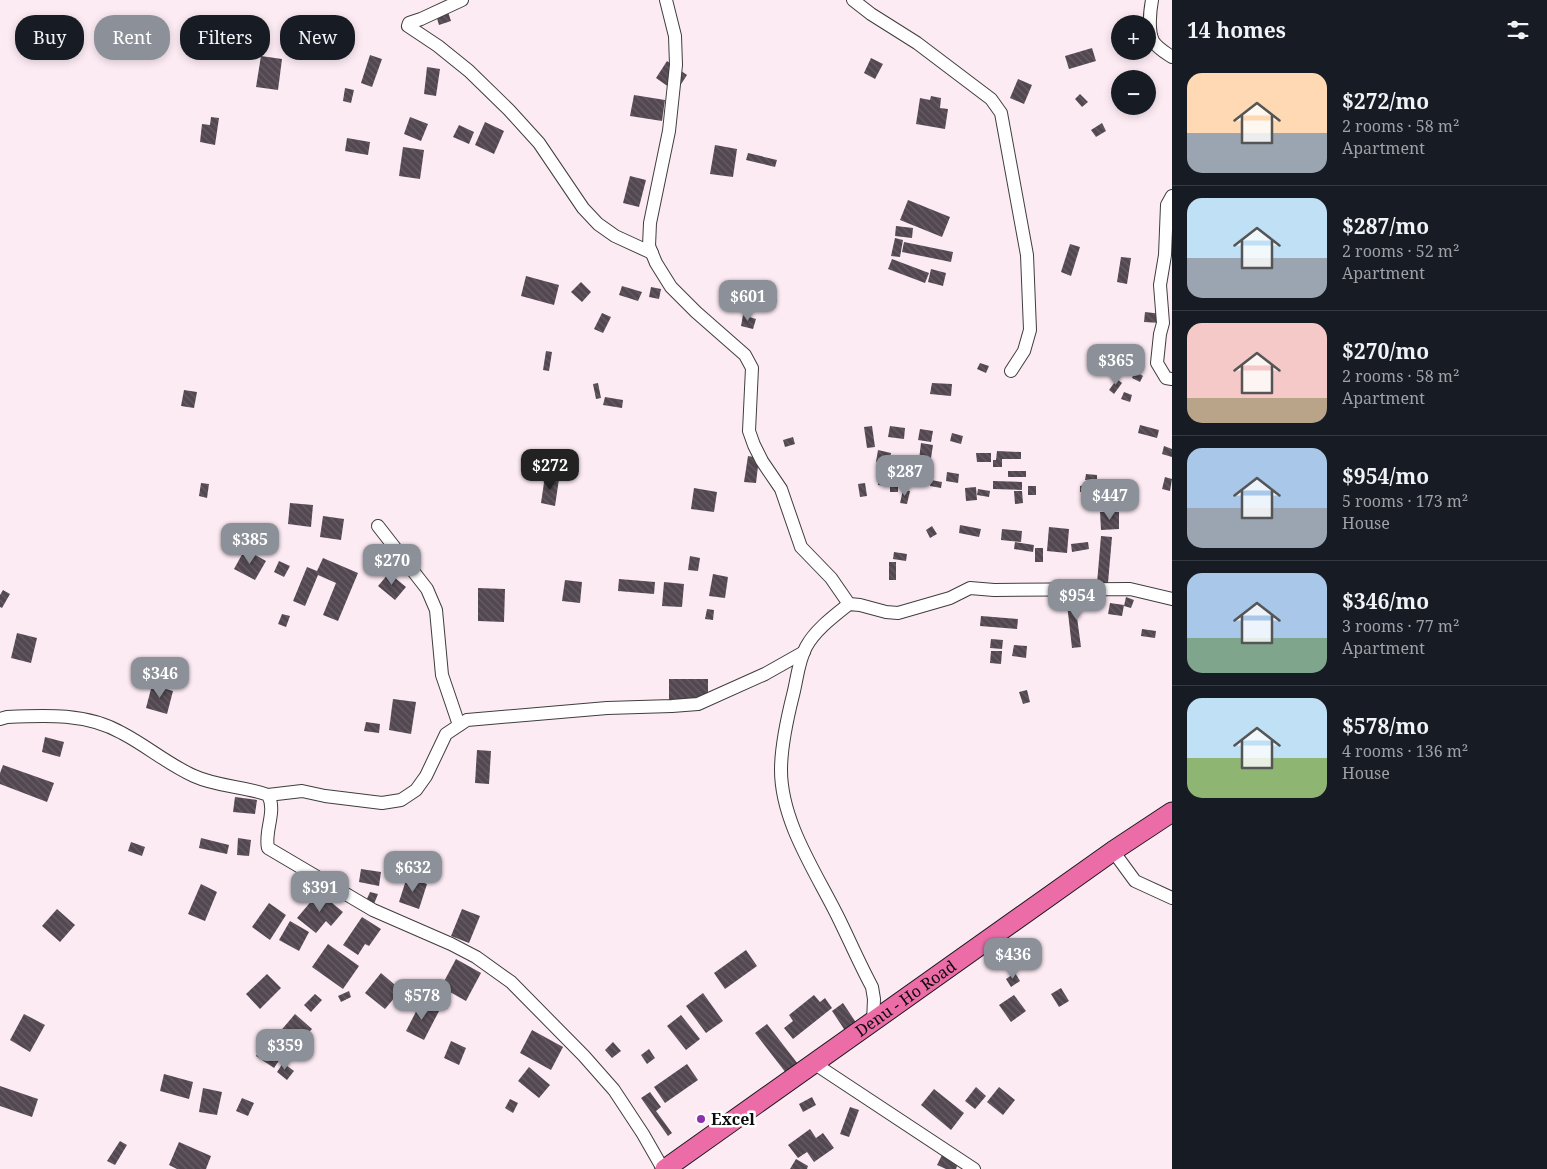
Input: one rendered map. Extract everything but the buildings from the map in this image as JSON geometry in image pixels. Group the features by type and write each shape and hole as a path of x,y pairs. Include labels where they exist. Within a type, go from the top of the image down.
{"main road":[{"name":"Denu - Ho Road","path":"664,1169 815,1064 1113,851 1172,812"}],"street":[{"path":"462,0 422,19 409,22 408,26 438,46 469,71 509,110 539,143 583,208 598,224 615,236 652,253"},
{"path":"666,0 675,36 676,65 669,131 650,223 649,246 656,263 671,287 745,355 752,368 749,431 754,445 762,461 781,489 801,547 831,578 849,604"},
{"path":"853,0 871,14 917,43 991,99 1001,113 1027,255 1030,330 1024,351 1011,371"},
{"path":"1152,0 1150,19 1152,40 1172,57"},
{"path":"1172,196 1167,205 1165,255 1160,285 1163,322 1157,363 1166,378 1172,379"},
{"path":"378,526 427,589 436,610 442,675 459,725"},
{"path":"873,1022 874,999 872,987 837,915 807,860 790,815 783,789 781,770 788,717 806,646 819,631 849,604 898,613 950,598 970,588 994,590 1130,589 1172,599"},
{"path":"0,719 22,716 59,716 93,720 121,732 177,768 196,777 230,787 268,795 302,791 325,796 382,803 401,800 416,790 426,776 446,734 467,720 607,708 698,704 765,674 804,652"},
{"path":"268,795 271,799 266,840 268,848 373,910 476,957 511,982 584,1056 614,1090 664,1169"},
{"path":"1113,851 1135,881 1172,898"},
{"path":"815,1064 974,1169"}],"place":[{"name":"Excel","path":"701,1119"}]}
